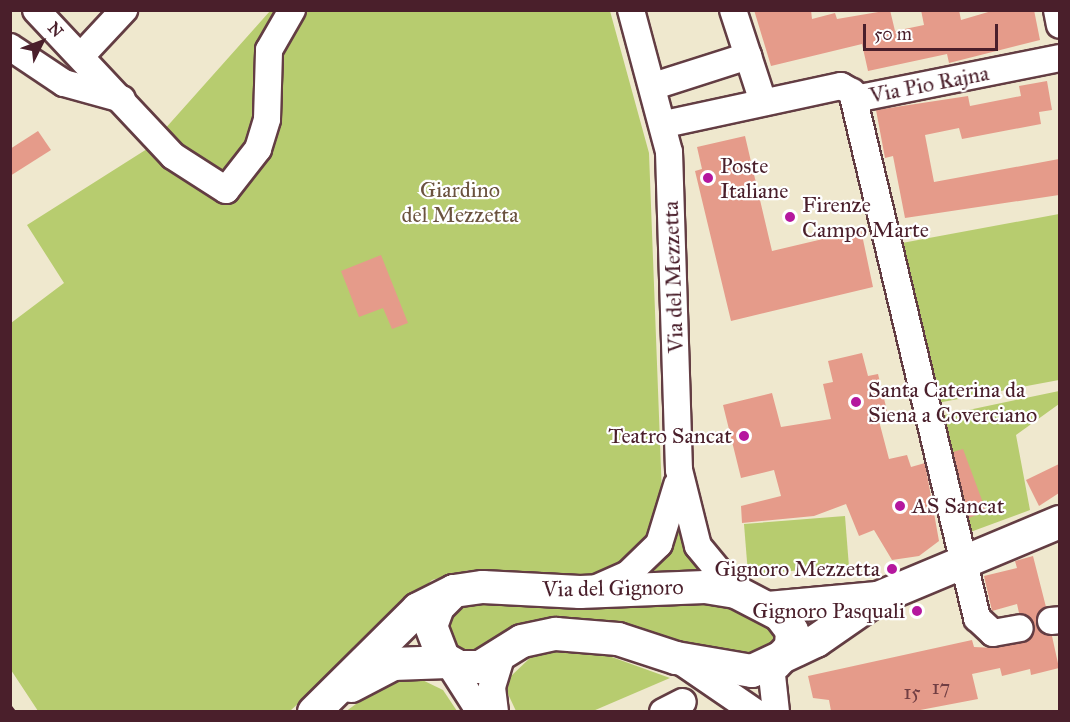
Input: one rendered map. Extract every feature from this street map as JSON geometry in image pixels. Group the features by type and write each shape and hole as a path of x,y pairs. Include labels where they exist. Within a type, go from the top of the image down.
{"main road":[{"name":"Via del Gignoro","path":"322,705 393,664 448,662 471,669 502,655 528,639 556,634 618,639 676,658 745,670 773,665 878,598 1059,522"},
{"name":"Via del Gignoro","path":"322,705 396,626 454,591 591,591 705,587 736,592 786,620 793,640 773,665"},
{"path":"448,662 431,623 454,591"},
{"name":"Via del Gignoro","path":"768,609 878,598"}],"street":[{"path":"36,10 82,55 173,156 226,190 258,149 267,119 269,50 292,10"},
{"path":"82,55 124,10"},
{"name":"Via del Mezzetta","path":"630,10 665,124 679,470 698,546 736,592"},
{"path":"733,10 763,102"},
{"path":"1057,10 1059,25"},
{"path":"10,47 64,83 122,99"},
{"path":"654,86 748,56"},
{"name":"Via Pio Rajna","path":"665,124 842,86 855,99 1059,58"},
{"path":"855,99 962,562 983,626 999,633 1020,628"},
{"name":"Via del Mezzetta","path":"591,591 628,574 659,544 669,523 679,470"},
{"path":"495,711 492,687 502,655"},
{"path":"676,658 754,711"},
{"path":"448,662 480,711"},
{"path":"773,665 776,711"}],"green space":[{"name":"Giardino del Mezzetta","path":"270,11 610,11 649,153 662,495 658,522 631,556 590,575 469,570 432,580 290,711 38,711 11,670 11,323 64,283 27,225 147,149"},
{"path":"1059,214 1059,380 937,403 902,243"},
{"path":"1059,391 1059,404 1016,435 1030,510 965,534 940,416"},
{"path":"845,516 849,567 748,574 744,524"},
{"path":"677,527 683,528 717,577 630,582"},
{"path":"664,596 741,609 774,627 778,640 768,656 714,652 573,620 528,623 477,654 456,651 442,615 464,600"},
{"path":"555,652 609,656 670,678 593,711 516,711 507,692 510,677 531,657"},
{"path":"414,676 443,690 457,711 345,712 390,679"}],"building":[{"path":"754,10 811,10 812,19 835,13 837,19 890,10 895,31 924,25 921,10 959,10 961,20 995,10 1034,10 1040,40 949,63 947,54 868,71 862,44 771,66"},
{"path":"1047,81 1052,110 1039,112 1041,124 962,139 959,128 925,135 934,182 1059,159 1059,195 905,218 893,156 885,158 876,110 968,96 970,106 1021,96 1019,86"},
{"path":"38,131 51,150 10,176 10,149"},
{"path":"745,136 772,251 861,230 873,287 731,321 695,171 702,169 697,147"},
{"path":"381,255 408,323 392,329 383,308 359,317 341,271"},
{"path":"862,353 868,376 878,374 889,419 879,421 889,459 907,455 911,467 925,463 939,541 919,556 892,560 874,530 859,536 846,504 814,516 742,523 741,506 781,496 774,470 741,478 723,405 772,393 781,427 831,419 823,384 833,382 828,361"},
{"path":"963,449 986,511 969,518 953,452"},
{"path":"1059,464 1059,493 1039,506 1026,480"},
{"path":"1033,556 1046,607 1036,623 1052,636 1059,668 1031,675 1030,669 1002,676 1000,668 972,674 978,699 915,711 831,711 829,700 813,698 808,676 972,640 974,647 995,648 1029,640 1032,619 1019,613 1017,604 992,611 984,576 1017,568 1015,561"}],"railway":[{"path":"10,707 14,712"}],"place":[{"name":"Poste Italiane","path":"708,178"},
{"name":"Firenze Campo Marte","path":"790,217"},
{"name":"Santa Caterina da Siena a Coverciano","path":"856,402"},
{"name":"Teatro Sancat","path":"744,436"},
{"name":"AS Sancat","path":"900,506"},
{"name":"Gignoro Mezzetta","path":"892,569"},
{"name":"Gignoro Pasquali","path":"917,611"}]}
